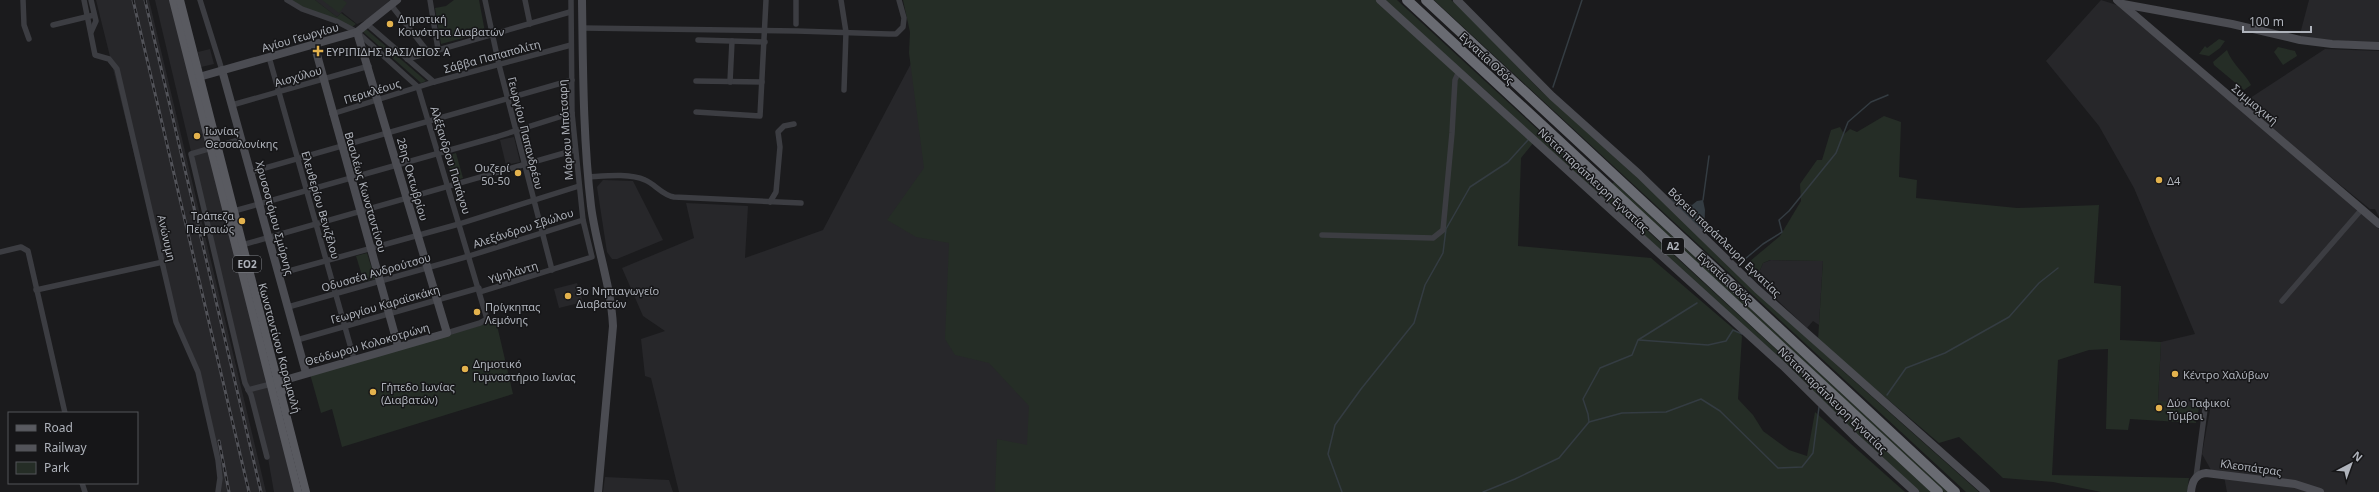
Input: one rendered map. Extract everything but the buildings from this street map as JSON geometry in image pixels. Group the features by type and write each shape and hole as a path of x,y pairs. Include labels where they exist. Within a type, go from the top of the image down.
{"highway":[{"name":"Εγνατία Οδός","path":"1407,0 1938,492"},
{"name":"Εγνατία Οδός","path":"1426,0 1955,492"}],"main road":[{"name":"Κωνσταντίνου Καραμανλή","path":"173,0 214,147 274,383 281,395 306,492"},
{"name":"Κωνσταντίνου Καραμανλή","path":"180,0 214,147 234,211 298,492"},
{"path":"281,395 288,379"}],"street":[{"path":"23,0 24,25 29,39"},
{"name":"Ανώνυμη","path":"84,0 95,55 109,59 117,68 176,322 198,372 218,460 220,478 218,492"},
{"path":"90,32 96,21 91,0"},
{"name":"Χρυσοστόμου Σμύρνης","path":"200,0 242,139 306,374"},
{"path":"287,0 302,9 336,21 357,32 418,87"},
{"path":"430,0 438,49"},
{"name":"Γεωργίου Παπανδρέου","path":"485,0 491,34 552,270"},
{"path":"525,0 530,24"},
{"name":"Μάρκου Μπότσαρη","path":"570,0 572,113 578,186 583,220 592,257"},
{"path":"582,0 583,110 588,176 592,214 611,305 613,326 598,492"},
{"path":"696,112 760,116 766,0"},
{"path":"796,0 796,24"},
{"path":"841,0 846,32 844,90"},
{"path":"582,28 764,30 896,34 903,27 899,0"},
{"name":"Νότια παράπλευρη Εγνατίας","path":"1380,0 1783,366 1857,439 1915,492"},
{"name":"Βόρεια παράπλευρη Εγνατίας","path":"1457,0 1541,85 1659,194 1757,289 1986,492"},
{"path":"394,2 428,52"},
{"name":"Αγίου Γεωργίου","path":"199,77 357,32 394,2"},
{"path":"2120,2 2138,7 2232,24 2300,40 2332,44 2379,46"},
{"name":"Συμμαχική","path":"2120,2 2379,224"},
{"path":"2133,14 2138,7"},
{"path":"407,59 570,12"},
{"path":"53,25 94,15"},
{"path":"367,24 434,82"},
{"name":"28ης Οκτωβρίου","path":"357,32 369,66 447,333"},
{"path":"698,40 765,42"},
{"path":"730,82 732,41"},
{"name":"Βασιλέως Κωνσταντίνου","path":"314,44 332,114 398,346"},
{"name":"Σάββα Παπαπολίτη","path":"418,87 571,45"},
{"name":"Ελευθερίου Βενιζέλου","path":"269,57 354,359"},
{"name":"Αισχύλου","path":"232,105 369,66"},
{"path":"1322,235 1432,238 1440,234 1443,230 1452,133 1455,80 1459,71"},
{"path":"251,172 298,160 572,80"},
{"path":"696,81 762,82"},
{"name":"Περικλέους","path":"332,114 418,87"},
{"name":"Αλέξανδρου Παπάγου","path":"418,87 460,224 487,319 480,324 447,333"},
{"path":"234,211 351,179 516,131 572,113"},
{"path":"770,202 776,192 780,147 778,132 784,126 794,124"},
{"path":"242,139 191,154 244,383 248,390 267,458"},
{"path":"242,245 575,150"},
{"path":"588,176 611,175 643,179 664,193 674,197 801,203"},
{"path":"278,274 460,224 578,186"},
{"path":"2282,301 2362,209"},
{"name":"Αλεξάνδρου Σβώλου","path":"469,256 583,220"},
{"path":"0,252 21,247 28,251 65,412"},
{"name":"Οδυσσέα Ανδρούτσου","path":"288,307 469,256"},
{"name":"Υψηλάντη","path":"479,290 552,270 592,257"},
{"path":"36,290 163,262"},
{"name":"Γεωργίου Καραϊσκάκη","path":"297,340 437,299 479,290"},
{"name":"Θεόδωρου Κολοκοτρώνη","path":"248,390 447,333"},
{"path":"2191,492 2193,481 2196,477 2205,409"},
{"name":"Κλεοπάτρας","path":"2196,477 2204,473 2220,474 2301,486 2320,492"}],"shaded area":[{"path":"96,0 149,0 266,492 217,492 218,477 213,441 199,370 176,323"},
{"path":"155,0 170,0 295,492 274,492 268,458 247,387"},
{"path":"315,0 390,0 367,20 357,24 342,12 337,17"},
{"path":"2101,0 2120,6 2379,229 2379,492 2227,492 2223,471 2211,470 2202,454 2212,399 2209,410 2158,401 2161,342 2195,334 2134,188 2099,126 2046,61"},
{"path":"2309,0 2379,0 2379,43 2299,38"},
{"path":"934,20 1399,492 679,492 651,378 645,376 641,339 665,331 643,316 622,268 694,238 686,203 748,206 745,258 823,230"},
{"path":"210,49 214,64 201,67 198,52"},
{"path":"2325,49 2379,51 2379,217 2375,209 2370,209 2241,104"},
{"path":"514,137 520,162 506,165 500,140"},
{"path":"603,180 633,181 663,240 617,259 612,259 607,252 597,187"},
{"path":"1670,198 1692,205 1697,201 1703,200 1705,210 1704,235"},
{"path":"1771,260 1823,261 1819,325 1813,321 1807,328 1754,278 1757,277 1763,263"},
{"name":"3ο Νηπιαγωγείο Διαβατών","path":"577,283 583,302 559,308 554,289"},
{"path":"605,477 669,480 673,492 603,492"}],"green space":[{"path":"290,0 315,0 337,17 341,13 356,24 352,27 303,7"},
{"path":"322,0 343,0 347,3 339,13"},
{"path":"454,0 479,0 485,32 441,44 435,8 446,6"},
{"path":"903,0 1376,0 1534,142 1521,158 1518,246 1651,258 1742,336 1738,399 1753,415 1763,431 1789,450 1807,456 1815,412 1905,492 995,492 997,439 1027,445 1029,406 989,363 955,355 945,339 949,243 916,237 887,220 924,168 909,53 910,32"},
{"path":"1384,0 1397,0 1931,492 1918,492 1494,98"},
{"path":"1434,0 1451,0 1462,9 1540,90 1652,191 1843,371 1979,492 1966,492"},
{"path":"366,29 426,81 421,83 362,31"},
{"path":"2219,39 2225,41 2220,48 2209,56 2199,54 2205,46 2207,48"},
{"path":"2278,47 2295,51 2297,56 2283,65 2274,52"},
{"path":"2227,50 2232,60 2251,85 2244,90 2214,65 2213,62"},
{"path":"1884,116 1901,122 1899,177 1917,180 1916,198 2017,208 2099,205 2094,283 2121,286 2120,340 2161,342 2158,400 2199,408 2196,423 2130,419 2128,430 2106,429 2108,349 2089,350 2058,360 2052,475 2189,478 2187,492 2101,492 2053,482 2003,478 1959,437 1939,443 1818,340 1823,261 1770,260 1763,263 1757,277 1753,278 1743,267 1780,236 1801,201 1800,184 1817,160 1822,160 1831,130 1840,127 1844,134 1850,129 1857,132"},
{"path":"456,153 463,178 453,181 446,156"},
{"path":"1614,182 1948,492 1944,492 1612,184"},
{"path":"367,253 375,279 364,282 356,256"},
{"path":"496,321 513,394 342,447 332,409 321,413 310,374"}],"waterway":[{"path":"1553,87 1582,0"},
{"path":"1739,264 1763,244 1782,232 1779,220 1789,211 1836,153 1848,122 1871,102 1888,95"},
{"path":"1342,492 1328,454 1335,425 1361,389 1414,323 1425,285 1443,253 1446,229 1470,187 1508,162 1528,140"},
{"path":"1703,200 1709,156"},
{"path":"1887,395 1906,368 1945,353 2009,317 2039,283 2058,268"},
{"path":"1589,422 1583,399 1600,368 1632,355 1638,340 1697,303"},
{"path":"1639,340 1708,345 1726,341 1733,330 1742,334"},
{"path":"1483,492 1515,479 1559,458 1589,422 1622,413 1666,412 1701,399 1720,411 1778,468 1802,467 1813,453 1819,407"}],"railway":[{"path":"133,0 249,492"},
{"path":"145,0 261,492"},
{"path":"219,441 229,492"}],"place":[{"name":"Δημοτική Κοινότητα Διαβατών","path":"390,24"},
{"name":"ΕΥΡΙΠΙΔΗΣ ΒΑΣΙΛΕΙΟΣ Α","path":"318,51"},
{"name":"Ιωνίας Θεσσαλονίκης","path":"197,136"},
{"name":"Ουζερί 50-50","path":"518,173"},
{"name":"Δ4","path":"2159,180"},
{"name":"Τράπεζα Πειραιώς","path":"242,221"},
{"name":"3ο Νηπιαγωγείο Διαβατών","path":"568,296"},
{"name":"Πρίγκηπας Λεμόνης","path":"477,312"},
{"name":"Δημοτικό Γυμναστήριο Ιωνίας","path":"465,369"},
{"name":"Κέντρο Χαλύβων","path":"2175,374"},
{"name":"Γήπεδο Ιωνίας (Διαβατών)","path":"373,392"},
{"name":"Δύο Ταφικοί Τύμβοι","path":"2159,408"}]}
